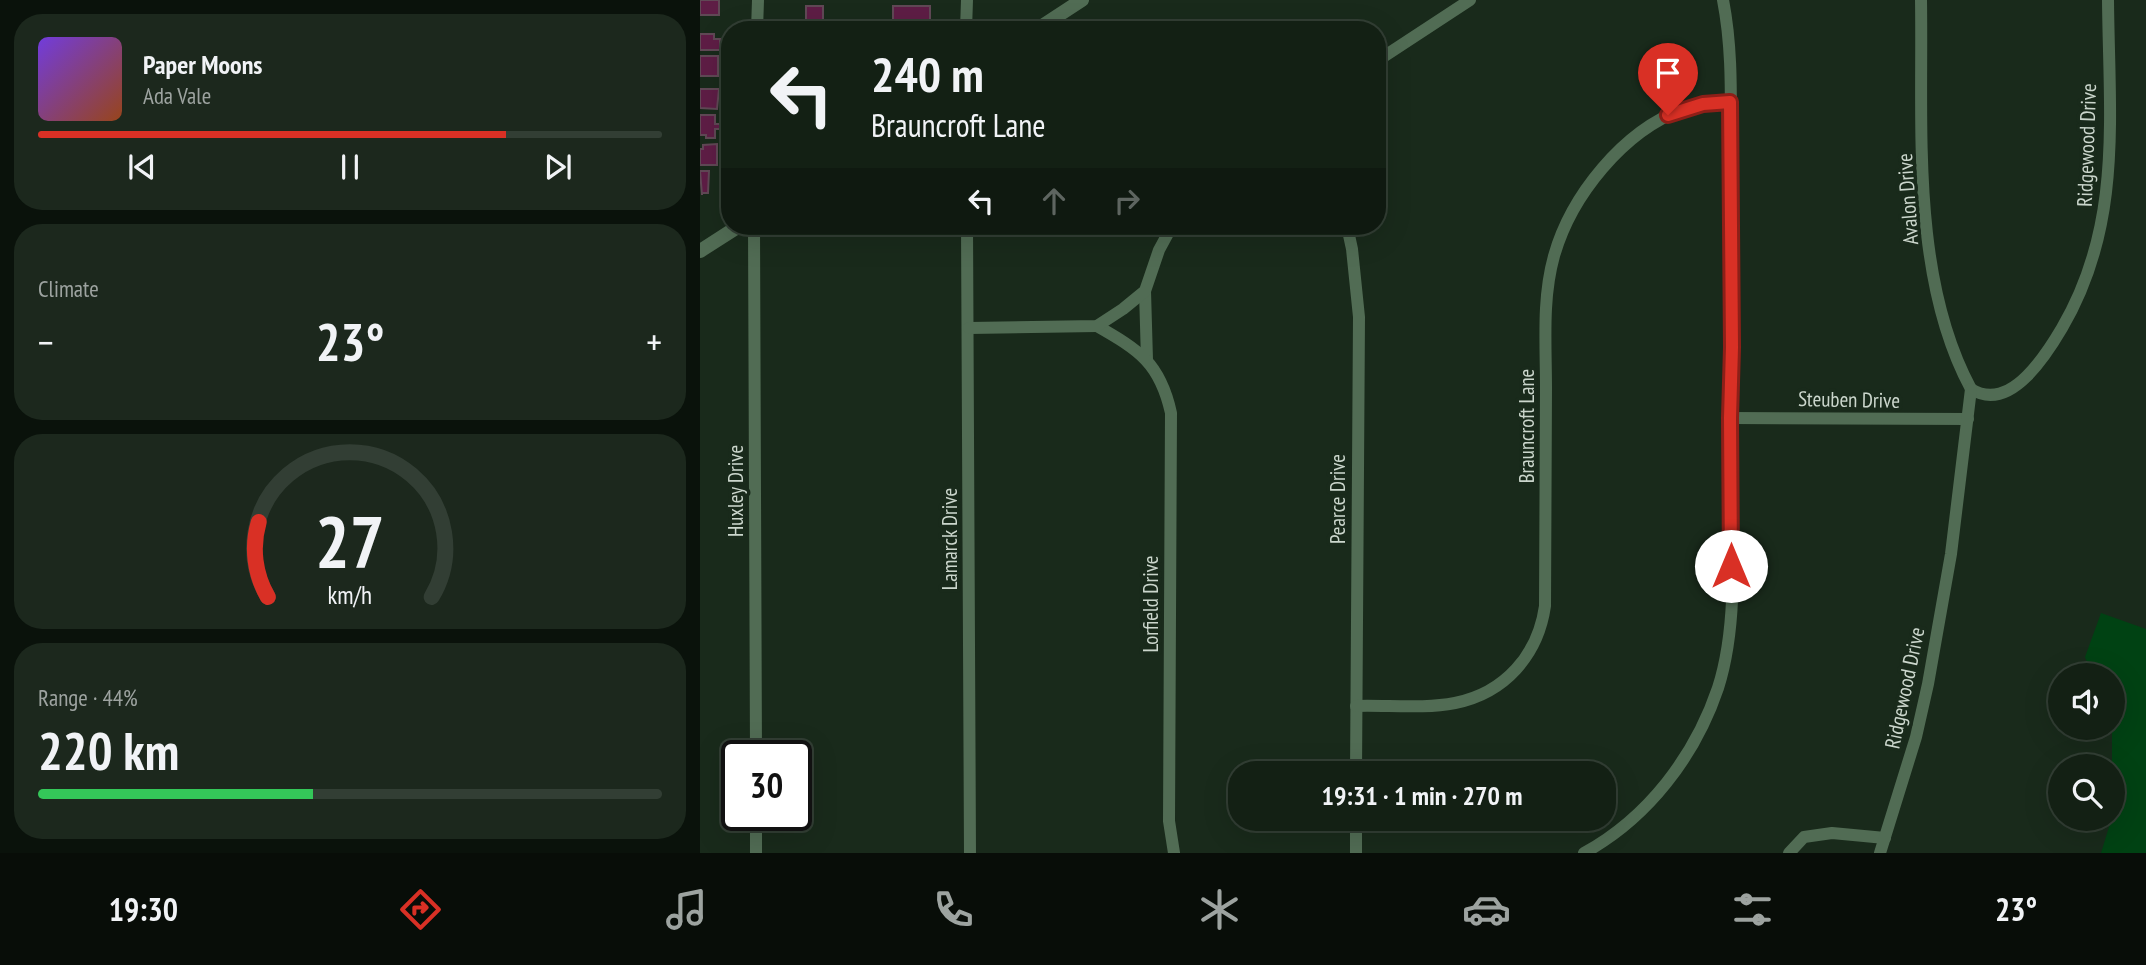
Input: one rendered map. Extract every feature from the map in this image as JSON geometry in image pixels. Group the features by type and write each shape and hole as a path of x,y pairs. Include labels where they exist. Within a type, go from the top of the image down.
{"street":[{"path":"757,21 758,0"},
{"path":"966,21 967,0"},
{"path":"1050,21 1082,0"},
{"path":"1386,55 1470,0"},
{"path":"1584,853 1608,840 1637,815 1665,785 1694,743 1718,686 1726,656 1731,616 1731,53 1723,0"},
{"name":"Avalon Drive","path":"1922,0 1923,152 1929,241 1946,326 1957,363 1971,389"},
{"name":"Ridgewood Drive","path":"1881,853 1916,737 1928,684 1951,554 1971,389 1986,396 1998,394 2010,390 2034,369 2069,316 2094,258 2108,186 2108,0"},
{"name":"Brauncroft Lane","path":"1356,706 1442,704 1471,699 1504,682 1528,654 1537,638 1545,606 1545,306 1551,268 1564,228 1582,194 1598,174 1648,128 1685,108 1730,102"},
{"path":"700,251 726,235"},
{"name":"Huxley Drive","path":"754,235 756,740"},
{"name":"Lamarck Drive","path":"967,235 970,853"},
{"name":"Lorfield Drive","path":"1147,360 1145,291 1167,235"},
{"name":"Pearce Drive","path":"1349,235 1359,317 1356,761"},
{"path":"969,328 1097,326 1123,310 1145,291"},
{"name":"Lorfield Drive","path":"1097,326 1132,345 1147,360 1161,382 1171,413 1169,821 1174,853"},
{"name":"Steuben Drive","path":"1730,418 1968,419"},
{"path":"756,831 756,853"},
{"path":"1356,831 1356,853"},
{"path":"1789,853 1804,837 1832,833 1885,838"}],"green space":[{"path":"2101,613 2146,629 2146,853 2101,853 2108,831 2125,831 2125,754 2112,754 2112,740 2125,740 2125,663 2087,663 2085,657"}],"building":[{"path":"700,0 719,0 719,15 700,15"},
{"path":"806,6 823,6 823,21 806,21"},
{"path":"893,6 930,6 930,21 893,21"},
{"path":"700,34 714,34 714,39 720,39 720,50 700,50"},
{"path":"700,56 718,56 718,76 700,76"},
{"path":"700,89 719,89 717,109 700,108"},
{"path":"700,115 715,115 715,124 720,124 720,129 715,129 715,138 700,135"},
{"path":"717,144 717,165 700,165 700,149 703,149 703,145"},
{"path":"700,171 709,171 708,193 702,195"}],"route":[{"path":"1668,115 1703,104 1730,102 1731,566"}]}
